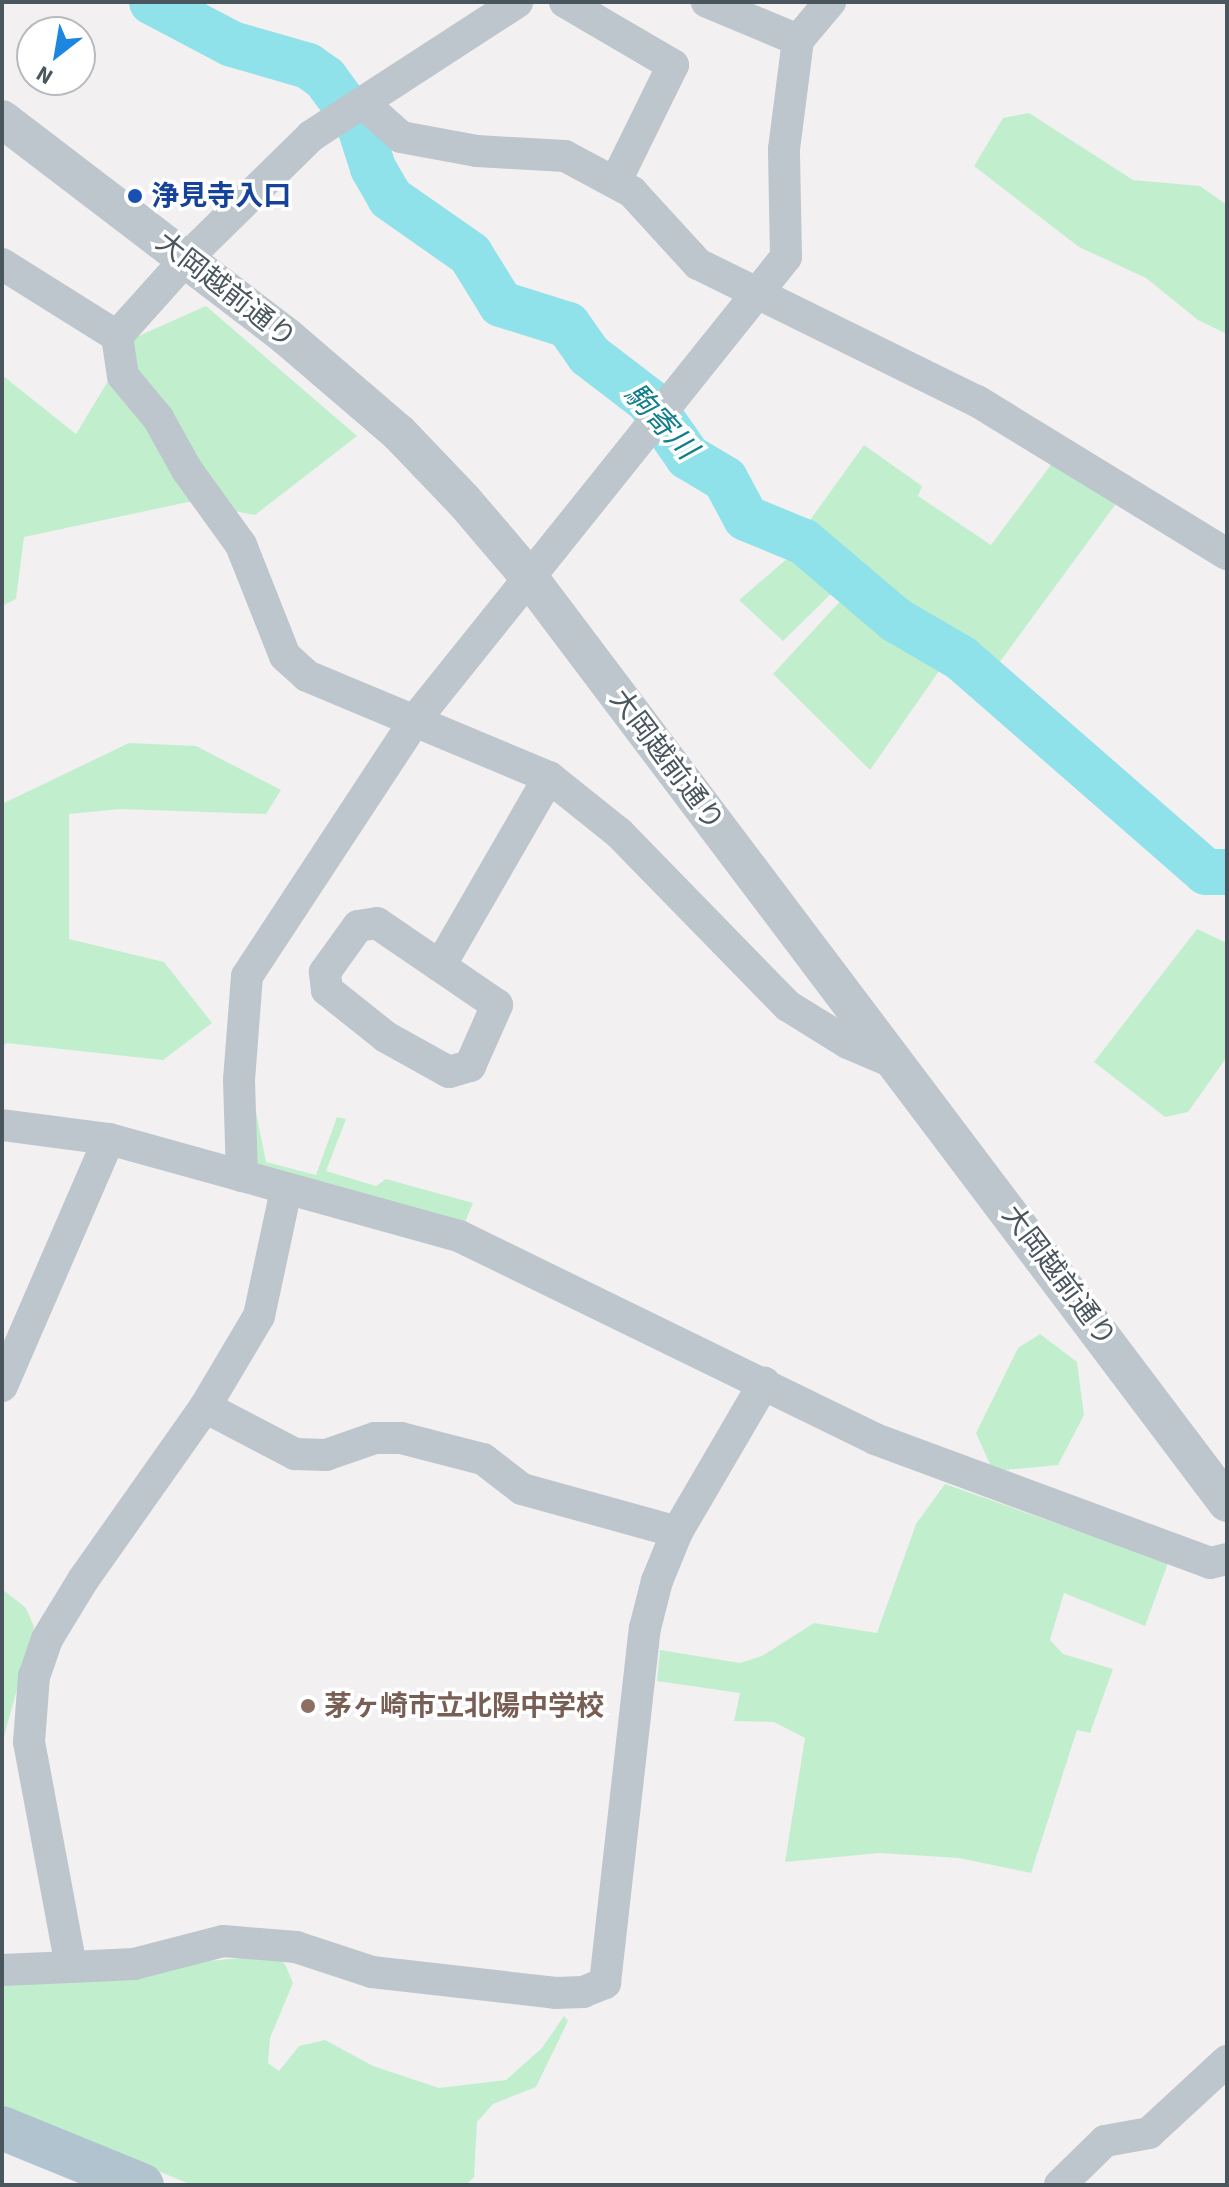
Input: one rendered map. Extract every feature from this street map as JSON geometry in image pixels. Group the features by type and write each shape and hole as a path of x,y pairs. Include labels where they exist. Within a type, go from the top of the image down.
{"main road":[{"path":"2,2128 142,2185"}],"street":[{"path":"117,336 274,168 354,108 517,2"},
{"path":"565,2 673,65 615,183"},
{"path":"707,2 798,40"},
{"path":"242,1176 239,1080 247,976 415,720 659,412 762,292 786,257 784,149 798,40 830,2"},
{"path":"354,108 401,137 477,151 565,156 632,192 698,264 762,292 977,401 1227,554"},
{"name":"大岡越前通り","path":"2,119 287,337 399,433 528,576 1227,1503"},
{"path":"2,264 117,336 123,376 158,418 187,470 241,545 285,656 307,676 390,715 415,720 549,777 619,833 788,1006 848,1043 899,1065"},
{"path":"440,966 549,777"},
{"path":"377,923 440,966 497,1005 470,1066 449,1072 386,1037 327,990 325,972 358,926 377,923"},
{"path":"5,1131 109,1139 459,1236 937,1465 1210,1563 1227,1559"},
{"path":"6,1367 109,1139"},
{"path":"71,1967 29,1742 34,1676 47,1639 83,1580 205,1407 259,1316 286,1190"},
{"path":"2,1970 134,1964 223,1941 296,1947 372,1972 556,1993 583,1992 605,1983 645,1628 677,1532 764,1383"},
{"path":"205,1407 295,1454 326,1455 375,1438 401,1438 483,1459 522,1489 677,1532"},
{"path":"1060,2185 1105,2141 1149,2133 1227,2061"}],"green space":[{"path":"1029,113 1133,180 1200,186 1227,205 1227,334 1198,320 1146,278 1079,247 974,166 1003,118"},
{"path":"206,306 357,436 255,515 188,502 24,537 16,599 2,606 2,375 76,434 134,338"},
{"path":"864,445 922,486 918,496 991,545 1053,462 1118,501 996,667 971,646 901,607 805,527"},
{"path":"797,550 838,587 783,641 739,600"},
{"path":"845,596 910,647 944,664 870,770 773,674"},
{"path":"129,743 196,746 281,790 266,814 120,809 69,814 69,939 164,962 212,1023 163,1060 6,1043 2,1049 2,804"},
{"path":"1197,929 1227,943 1227,1057 1188,1112 1165,1117 1094,1062"},
{"path":"254,1102 266,1162 316,1175 337,1117 346,1119 326,1171 376,1186 386,1179 473,1203 463,1227 253,1166"},
{"path":"1040,1334 1077,1362 1084,1415 1058,1465 993,1471 976,1433 1018,1348"},
{"path":"945,1484 1168,1563 1145,1626 1064,1593 1050,1640 1063,1654 1113,1669 1090,1733 1077,1730 1031,1873 959,1858 879,1853 785,1862 805,1738 774,1722 734,1721 740,1693 657,1681 660,1650 740,1663 762,1656 814,1623 877,1633 916,1524"},
{"path":"2,1589 26,1608 34,1627 2,1744"},
{"path":"271,1955 285,1964 293,1983 270,2038 268,2063 279,2071 299,2046 325,2040 373,2066 439,2088 506,2080 542,2048 564,2016 568,2021 536,2087 493,2104 477,2122 474,2177 466,2185 192,2185 2,2107 2,1981"}],"waterway":[{"name":"駒寄川","path":"152,2 232,44 308,66 325,78 359,124 373,168 390,198 470,254 501,304 568,325 589,355 649,401 688,457 725,479 746,518 804,542 896,620 961,658 1206,872 1227,872"}],"place":[{"name":"浄見寺入口","path":"135,196"},
{"name":"茅ヶ崎市立北陽中学校","path":"308,1706"}]}
